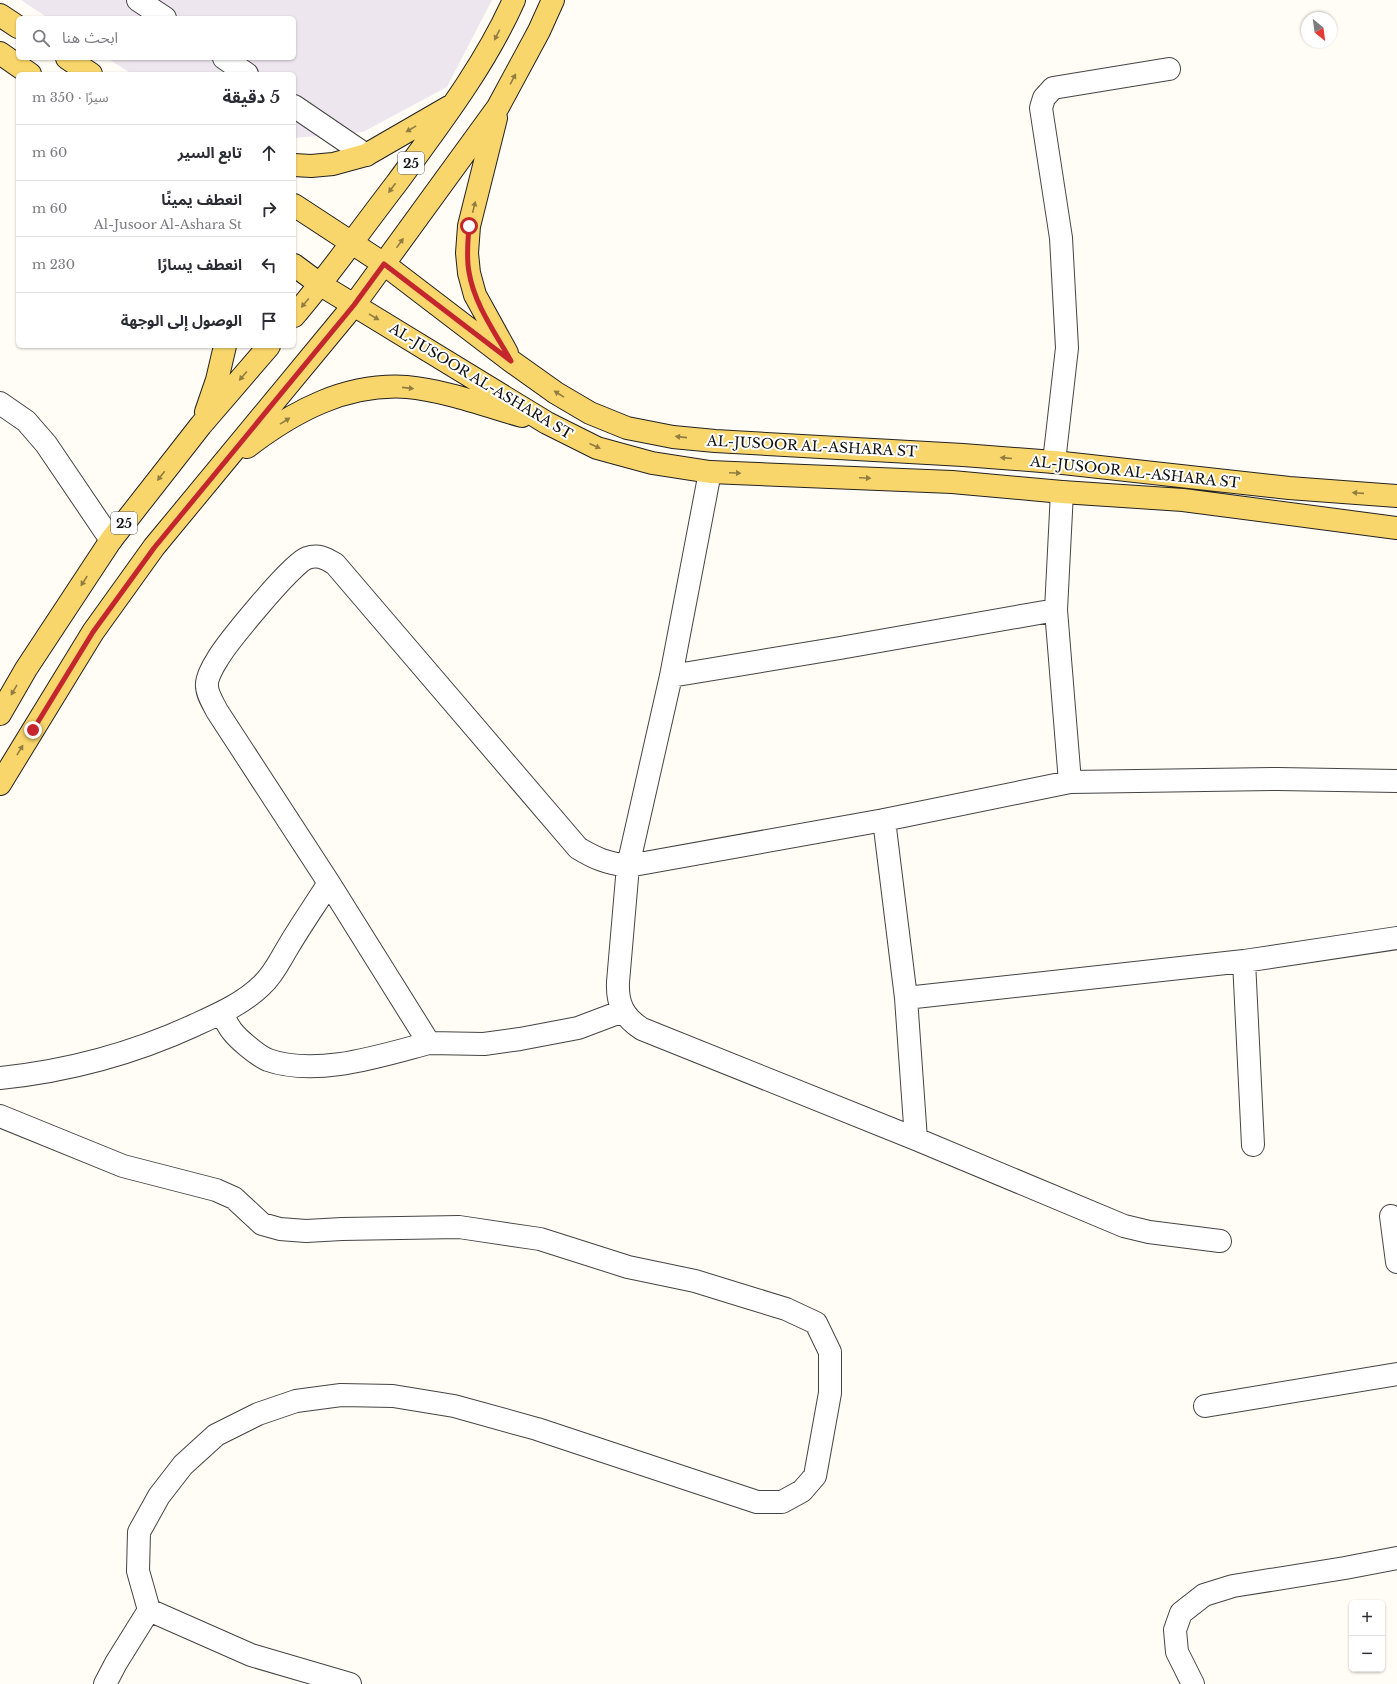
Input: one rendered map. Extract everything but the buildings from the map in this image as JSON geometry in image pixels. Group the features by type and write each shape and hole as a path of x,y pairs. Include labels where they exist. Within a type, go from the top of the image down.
{"main road":[{"name":"25","path":"296,314 321,285 457,102 488,52 514,0"},
{"name":"25","path":"0,784 93,632 154,548 354,305 498,106 539,31 553,0"},
{"path":"0,15 16,26"},
{"path":"0,54 27,72"},
{"path":"70,60 89,72"},
{"path":"296,165 311,166 333,164 366,155 457,102"},
{"path":"498,106 469,226 469,273 475,295 511,361"},
{"name":"AL-JUSOOR AL-ASHARA ST","path":"296,206 384,264 511,361 556,393 590,413 627,428 673,437 715,441 963,455 1054,462 1289,488 1397,496"},
{"name":"AL-JUSOOR AL-ASHARA ST","path":"296,266 321,285 547,423 598,448 652,463 710,472 952,482 1062,492 1183,500 1397,528"},
{"path":"201,425 217,380 225,348"},
{"name":"25","path":"0,714 26,670 111,540 201,425 267,348"},
{"path":"220,469 262,436 308,408 329,398 382,387 408,387 439,393 547,423"}],"street":[{"path":"138,0 162,16"},
{"path":"227,60 244,72"},
{"path":"1054,462 1067,348 1061,238 1041,108 1044,98 1053,88 1169,69"},
{"path":"296,107 366,155"},
{"path":"0,403 26,421 46,444 111,540"},
{"path":"710,472 671,676 628,866 618,982 618,996 623,1011 632,1022 642,1029 916,1139 1124,1226 1149,1232 1220,1241"},
{"path":"1062,492 1056,610 1070,782"},
{"path":"428,1043 329,883 217,711 210,698 206,685 217,660 250,616 296,565 306,558 317,555 326,558 334,564 578,848 592,857 608,863 628,866 884,820 1070,782 1278,779 1397,781"},
{"path":"671,676 848,647 1056,610"},
{"path":"884,820 906,998 916,1139"},
{"path":"0,1078 50,1071 102,1060 173,1035 221,1013 253,994 264,984 329,883"},
{"path":"906,998 1244,961 1397,938"},
{"path":"1244,961 1253,1145"},
{"path":"221,1013 233,1033 250,1048 266,1059 285,1064 307,1066 336,1064 360,1060 428,1043 484,1044 520,1039 578,1028 623,1011"},
{"path":"0,1116 123,1166 216,1190 234,1198 262,1224 274,1228 306,1231 459,1227 540,1239 628,1267 695,1281 786,1309 816,1323 830,1352 830,1394 815,1476 802,1491 782,1502 757,1502 537,1429 454,1406 393,1396 341,1395 296,1401 258,1414 216,1435 183,1465 159,1496 139,1532 138,1571 149,1610 116,1663 105,1684"},
{"path":"1391,1216 1397,1262"},
{"path":"1205,1406 1397,1374"},
{"path":"1193,1684 1177,1652 1175,1630 1181,1613 1204,1595 1233,1586 1397,1558"},
{"path":"149,1610 305,1678 350,1684"}],"shaded area":[{"path":"21,0 492,0 447,87 363,132 296,138 296,72 129,72 110,60 296,60 296,16 45,16"}],"route":[{"path":"33,730 93,632 154,548 354,305 384,264 511,361 475,295 469,273 469,226"}]}
